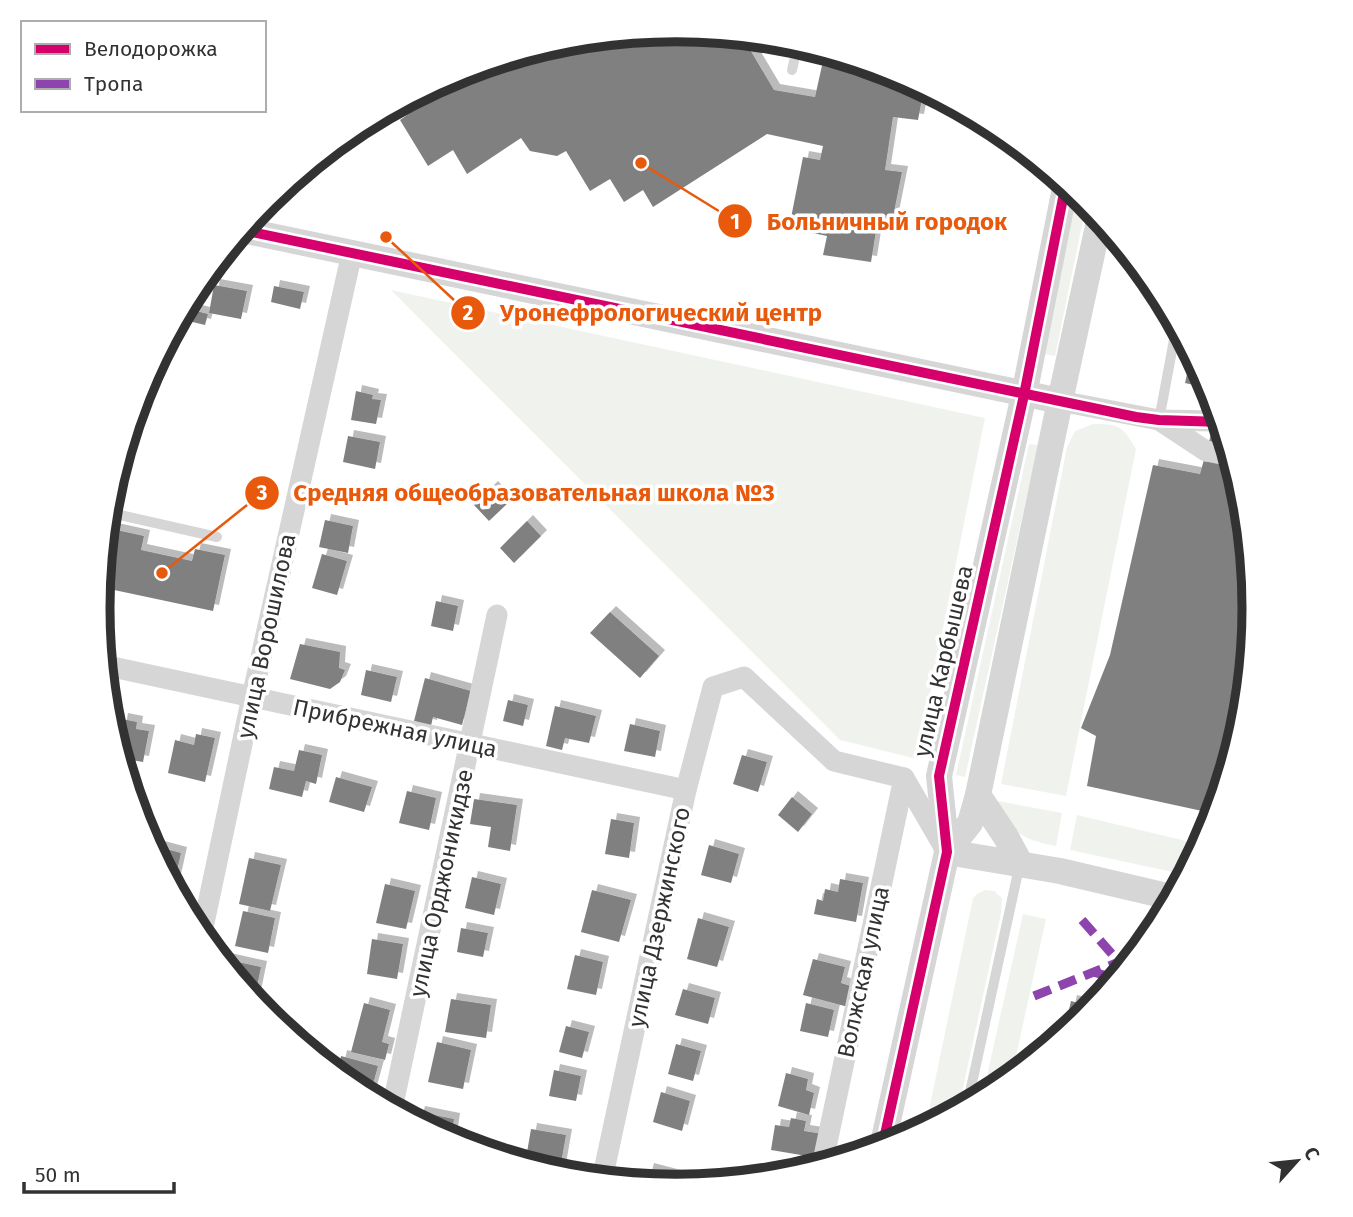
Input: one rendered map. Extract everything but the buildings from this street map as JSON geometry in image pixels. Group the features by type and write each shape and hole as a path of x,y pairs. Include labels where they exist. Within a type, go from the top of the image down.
{"street":[{"name":"улица Карбышева","path":"885,1135 947,852 939,776 1024,395 1064,196"},
{"name":"улица Карбышева","path":"947,852 970,823 978,795 1097,230"},
{"path":"253,232 1024,395 1136,417 1211,421"},
{"name":"улица Ворошилова","path":"204,922 352,253"},
{"path":"1158,420 1206,451"},
{"name":"улица Орджоникидзе","path":"394,1100 497,615"},
{"name":"Прибрежная улица","path":"113,668 686,790"},
{"name":"улица Дзержинского","path":"604,1170 686,790 713,687 744,677 834,761 904,778"},
{"path":"904,778 947,852 1020,863 1164,898"},
{"name":"Волжская улица","path":"824,1156 904,778"},
{"path":"978,795 1006,836 1020,863"}],"lane":[{"path":"792,70 795,55"},
{"path":"1158,420 1175,339"},
{"path":"118,515 217,537"},
{"path":"970,1093 1020,863"}],"shaded area":[{"path":"1074,205 1084,216 1055,356 1044,354"},
{"path":"391,290 985,418 917,759 840,740"},
{"path":"1093,424 1119,428 1136,449 1066,796 1001,784 1067,447 1075,431"},
{"path":"1029,444 1038,445 965,777 956,775"},
{"path":"998,801 1062,813 1056,846 1027,838 1013,828"},
{"path":"1077,815 1192,842 1177,873 1070,850"},
{"path":"985,890 994,891 1002,898 1001,913 961,1099 928,1117 973,898"},
{"path":"1023,914 1046,919 1015,1063 985,1084"}],"tunnel":[{"path":"1206,451 1222,454"}],"marked path":[{"path":"1082,920 1119,962"},
{"path":"1034,996 1118,962"},
{"path":"1093,972 1107,976"}],"cycle path":[{"path":"885,1135 947,852 939,776 1024,395 1064,196"},
{"path":"253,232 1136,417 1211,422"}],"place":[{"name":"Больничный городок","path":"641,163"},
{"name":"Уронефрологический центр","path":"386,237"},
{"name":"Средняя общеобразовательная школа №3","path":"162,573"}]}
